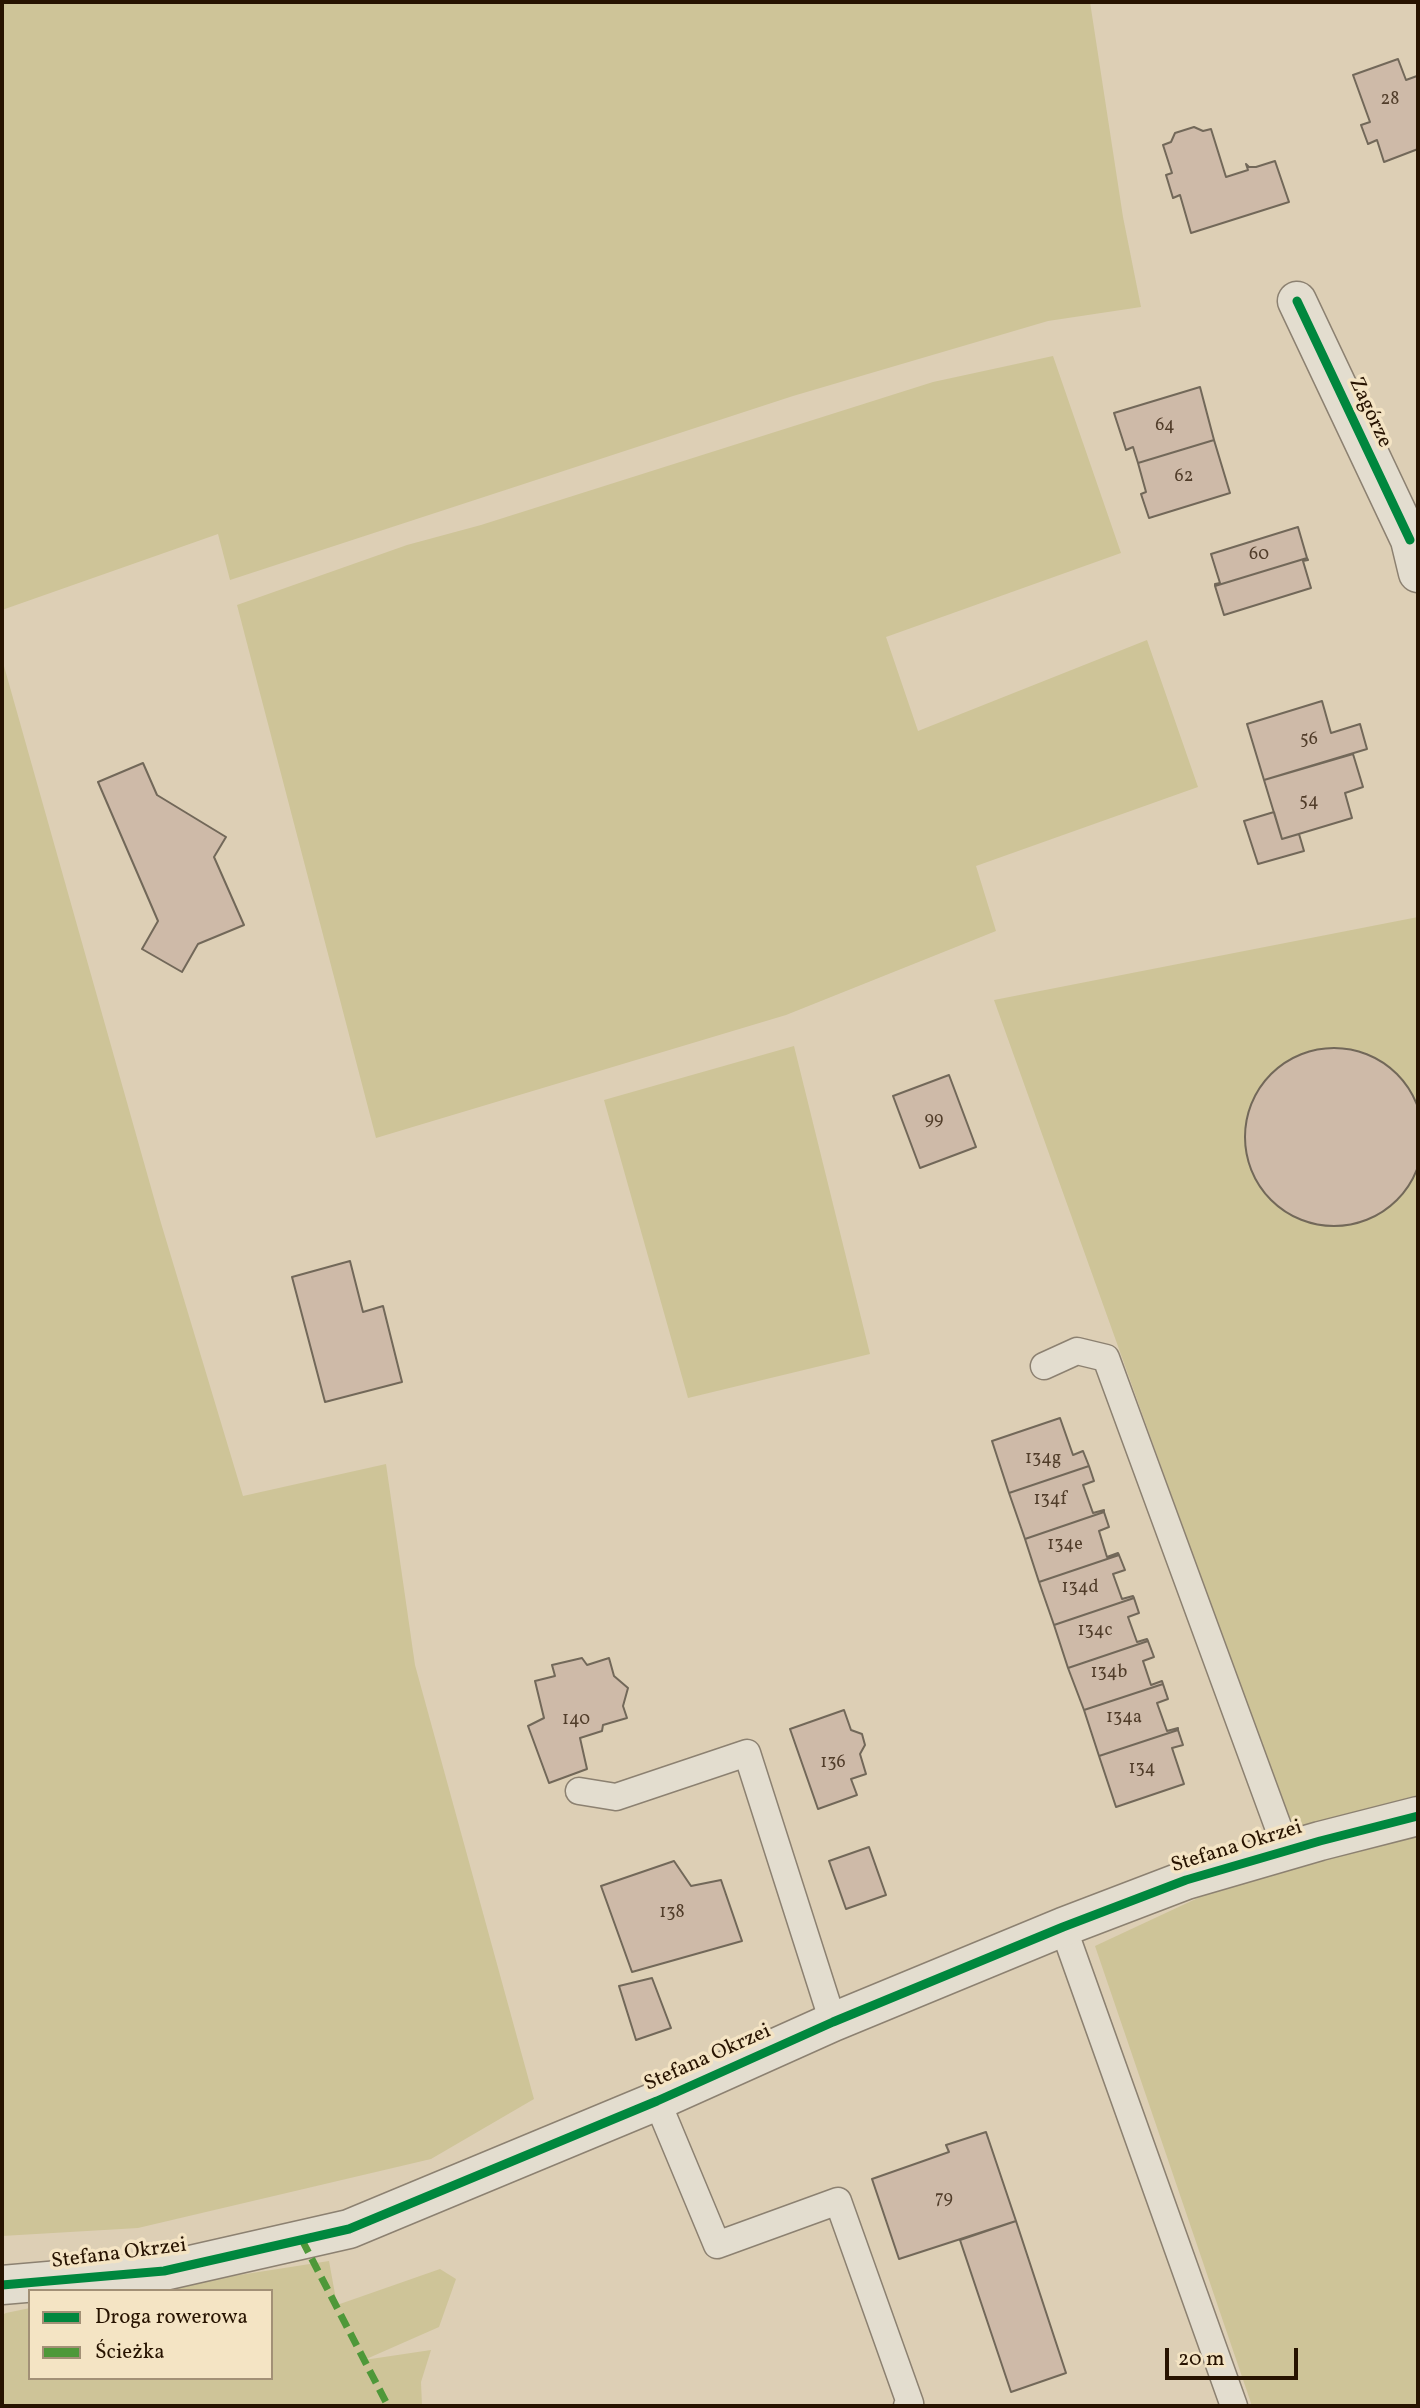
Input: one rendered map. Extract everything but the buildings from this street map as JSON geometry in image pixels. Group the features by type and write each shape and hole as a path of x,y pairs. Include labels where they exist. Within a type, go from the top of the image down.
{"street":[{"name":"Zagórze","path":"1297,301 1415,550"},
{"name":"Stefana Okrzei","path":"2,2285 164,2271 349,2229 657,2101 833,2022 1063,1927 1185,1880 1418,1816"}],"lane":[{"path":"1044,1366 1077,1351 1106,1358 1287,1851"},
{"path":"579,1791 616,1797 747,1753 833,2022"},
{"path":"1063,1927 1234,2406"},
{"path":"657,2101 718,2245 838,2201 909,2403 907,2406"}],"shaded area":[{"path":"2,2 1090,2 1123,217 1141,307 1048,321 793,396 230,580 218,534 2,610"},
{"path":"1053,356 1121,553 886,637 918,731 1147,640 1198,787 976,866 996,931 786,1015 376,1138 237,605 407,545 481,525 933,382"},
{"path":"2,659 161,1223 243,1496 386,1464 415,1665 534,2099 431,2159 138,2228 2,2236"},
{"path":"1418,917 1418,1802 1293,1835 994,1000"},
{"path":"794,1046 870,1354 688,1398 604,1100"},
{"path":"1418,1816 1418,2406 1252,2406 1095,1946 1320,1841"},
{"path":"329,2261 337,2305 440,2269 456,2279 439,2327 364,2360 431,2350 421,2382 422,2406 2,2406 2,2315 28,2308 28,2380 273,2380 273,2289 150,2289"}],"marked path":[{"path":"302,2240 388,2406"}],"cycle path":[{"path":"1297,301 1410,540"},
{"path":"2,2285 164,2271 349,2229 657,2101 833,2022 1063,1927 1186,1880 1418,1816"}]}
